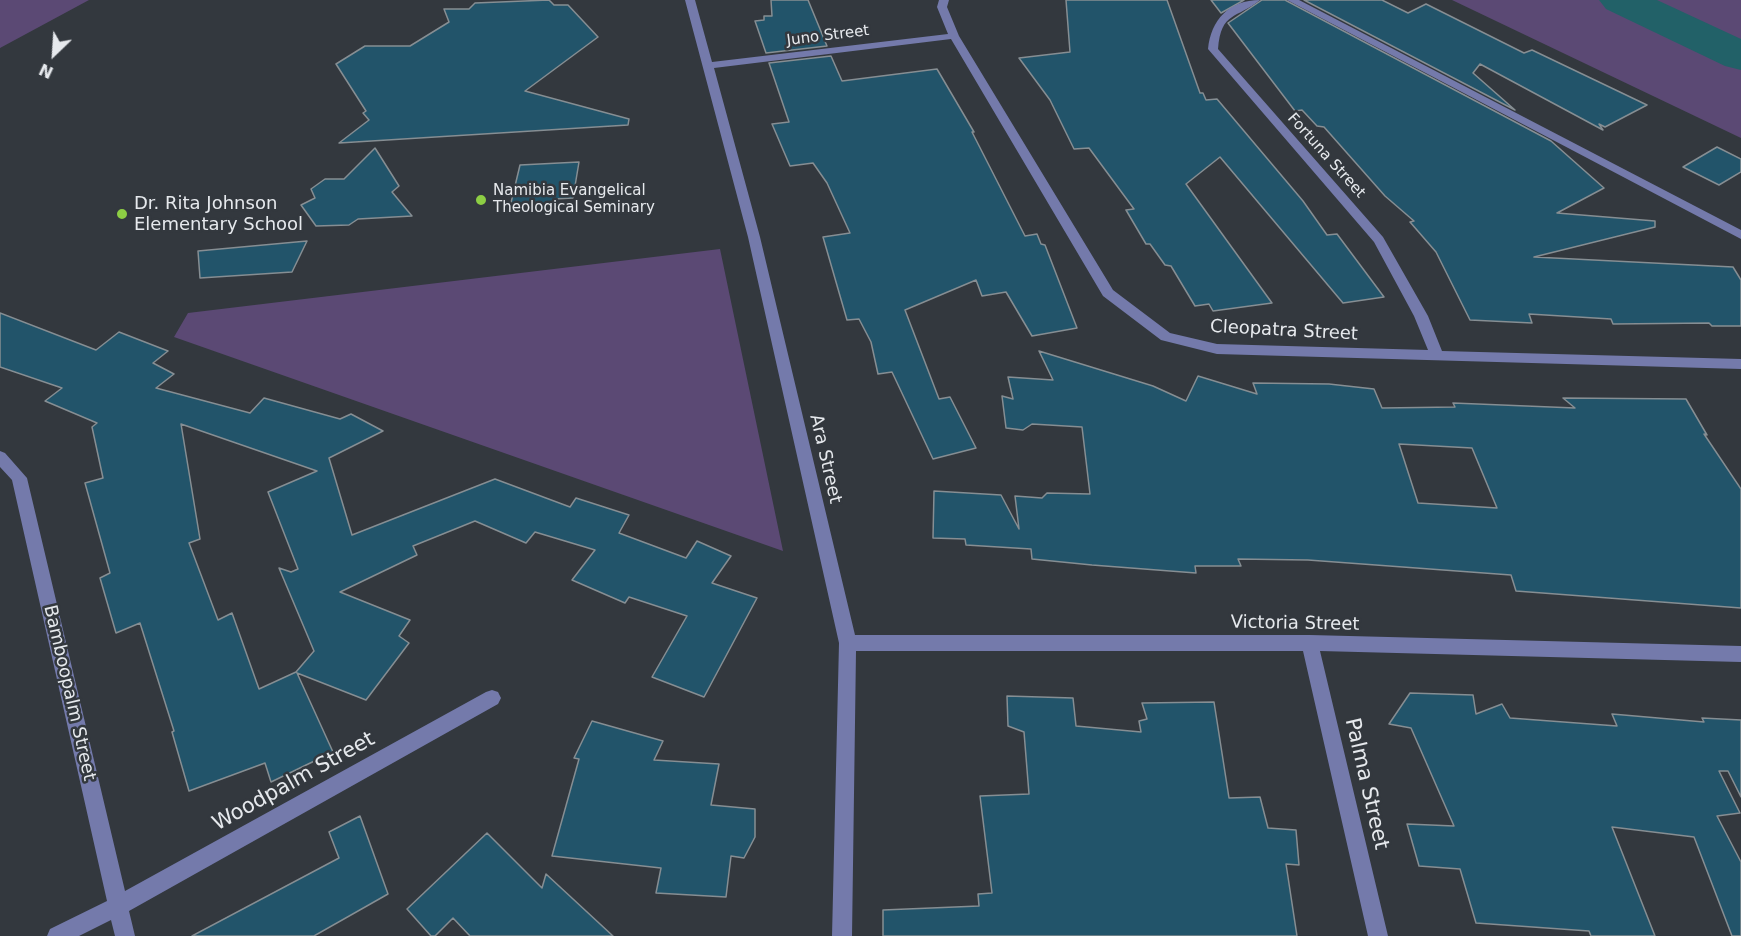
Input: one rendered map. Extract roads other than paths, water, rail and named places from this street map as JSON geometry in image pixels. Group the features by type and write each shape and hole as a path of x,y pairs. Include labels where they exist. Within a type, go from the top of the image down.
{"street":[{"name":"Ara Street","path":"690,0 754,237 848,643 842,936"},
{"name":"Cleopatra Street","path":"944,0 942,7 954,36 1108,293 1166,337 1217,349 1741,364"},
{"name":"Fortuna Street","path":"1255,0 1221,18 1214,33 1213,49 1379,240 1420,316 1437,355"},
{"path":"1292,0 1741,235"},
{"name":"Juno Street","path":"707,66 954,36"},
{"name":"Bamboopalm Street","path":"0,457 19,478 125,936"},
{"name":"Victoria Street","path":"848,643 1310,643 1741,654"},
{"name":"Palma Street","path":"1310,643 1378,936"},
{"name":"Woodpalm Street","path":"57,936 118,906 492,698"}],"waterway":[{"path":"1621,0 1741,56"}],"place":[{"name":"Namibia Evangelical Theological Seminary","path":"481,200"},
{"name":"Dr. Rita Johnson Elementary School","path":"122,214"}]}
